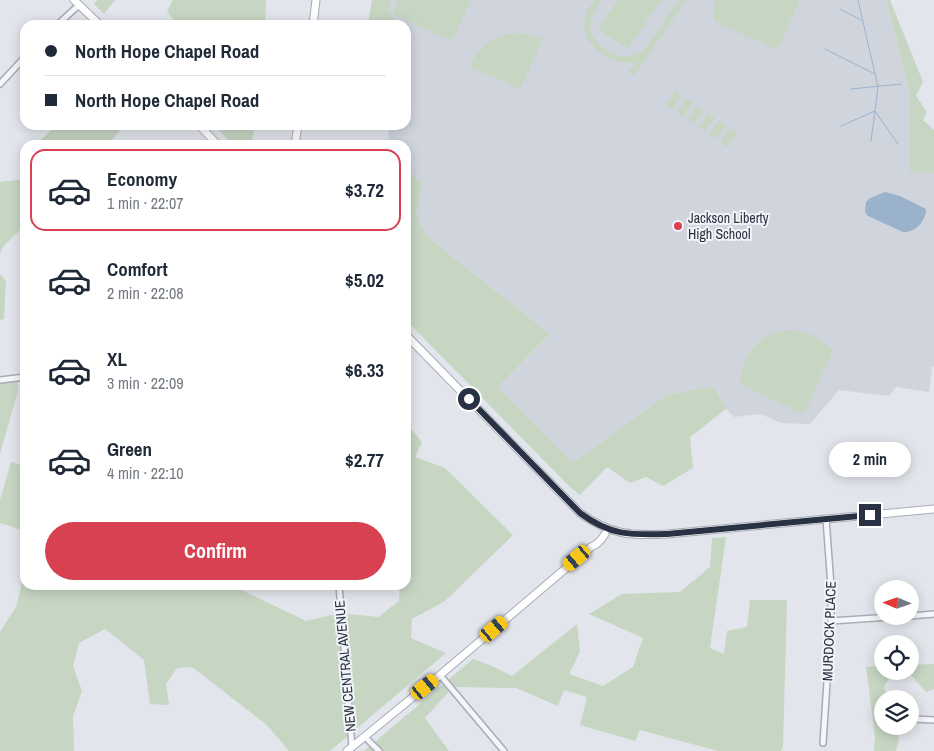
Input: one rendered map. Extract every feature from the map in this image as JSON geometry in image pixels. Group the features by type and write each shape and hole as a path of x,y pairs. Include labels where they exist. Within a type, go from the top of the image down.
{"main road":[{"path":"314,20 316,0"},
{"path":"77,2 95,20"},
{"path":"203,130 213,140"},
{"path":"411,340 580,513 607,532 637,535 652,534 934,509"},
{"path":"350,749 440,675 590,547 601,535 607,532"}],"street":[{"path":"61,20 77,2"},
{"path":"0,84 20,62"},
{"path":"0,380 20,378"},
{"name":"MURDOCK PLACE","path":"823,743 831,622 831,586 826,519"},
{"name":"NEW CENTRAL AVENUE","path":"338,590 350,749"},
{"path":"919,615 934,614"},
{"path":"831,622 874,619"},
{"path":"440,675 504,751"},
{"path":"919,720 934,720"},
{"path":"364,737 378,751"}],"shaded area":[{"name":"Jackson Liberty High School","path":"392,0 886,0 909,90 910,171 934,173 934,366 932,367 929,392 896,387 889,396 839,390 810,424 781,423 761,414 734,417 726,409 713,386 666,395 573,463 498,387 550,334 428,237 416,215 422,184 411,174 411,140 389,140 388,130 411,130 411,20 393,20 389,7"}],"green space":[{"path":"97,0 115,0 104,14 94,4"},
{"path":"173,0 266,0 265,20 173,20 167,11"},
{"path":"372,0 392,0 389,7 393,20 369,20"},
{"path":"397,0 471,0 453,38 449,40 411,23 411,20 405,20 392,14"},
{"path":"594,0 602,0 593,14 590,24 591,32 595,39 616,54 632,56 644,49 678,0 686,0 634,76 628,72 635,62 626,63 608,58 600,53 587,39 584,21"},
{"path":"618,0 661,0 628,49 598,29"},
{"path":"716,0 800,0 779,47 774,49 714,21"},
{"path":"886,0 890,0 923,82 916,96 927,112 923,120 934,130 934,173 910,172 909,90"},
{"path":"521,33 543,39 521,87 517,88 470,67 478,52 490,41 504,35"},
{"path":"676,91 682,95 673,109 666,105"},
{"path":"687,98 693,103 683,117 677,112"},
{"path":"697,106 704,110 694,124 688,120"},
{"path":"708,113 715,118 705,132 699,127"},
{"path":"719,120 726,125 716,139 709,134"},
{"path":"730,128 737,133 727,147 720,142"},
{"path":"51,130 120,130 112,140 41,140"},
{"path":"219,130 254,130 252,140 228,140"},
{"path":"411,174 422,184 416,215 428,237 550,334 498,387 573,463 666,395 713,386 726,409 690,437 693,468 663,486 646,477 630,483 607,467 580,495 411,325"},
{"path":"20,180 20,230 3,247 0,253 0,182"},
{"path":"0,274 6,281 4,319 0,320"},
{"path":"791,330 815,336 833,351 805,412 801,413 740,385 744,363 754,346 769,335"},
{"path":"16,376 18,390 0,454 0,379"},
{"path":"411,429 422,442 415,457 445,468 513,535 445,601 412,619 411,638 446,653 330,751 289,751 267,725 192,667 177,668 166,684 169,705 150,704 144,660 105,629 79,643 73,666 82,691 73,716 74,751 0,751 0,632 16,607 20,590 241,590 306,621 340,613 378,617 399,601 400,590 411,590"},
{"path":"11,462 20,465 20,529 0,523 0,500"},
{"path":"726,537 710,648 724,654 727,631 747,627 750,600 787,600 783,747 781,751 718,751 640,730 635,741 580,725 587,697 564,690 558,706 516,688 453,687 425,718 449,751 364,751 473,659 512,676 577,624 580,652 569,674 603,686 633,667 643,638 589,614 622,594 680,592 710,567 712,538"},
{"path":"934,664 934,689 926,692 915,680 919,680 919,665"},
{"path":"874,666 874,680 888,680 884,686 885,690 874,690 874,728 866,667"},
{"path":"898,735 899,739 896,751 874,751 875,736"}],"water":[{"path":"885,192 900,196 926,209 922,222 912,231 903,232 868,216 865,212 866,202 870,198"}],"waterway":[{"path":"858,0 878,87 871,141"},
{"path":"840,9 861,20"},
{"path":"825,49 875,74"},
{"path":"851,89 901,84"},
{"path":"841,126 875,111 898,144"}],"place":[{"name":"Jackson Liberty High School","path":"678,226"}],"route":[{"path":"469,399 580,513 609,530 637,535 667,534 870,515"}]}
